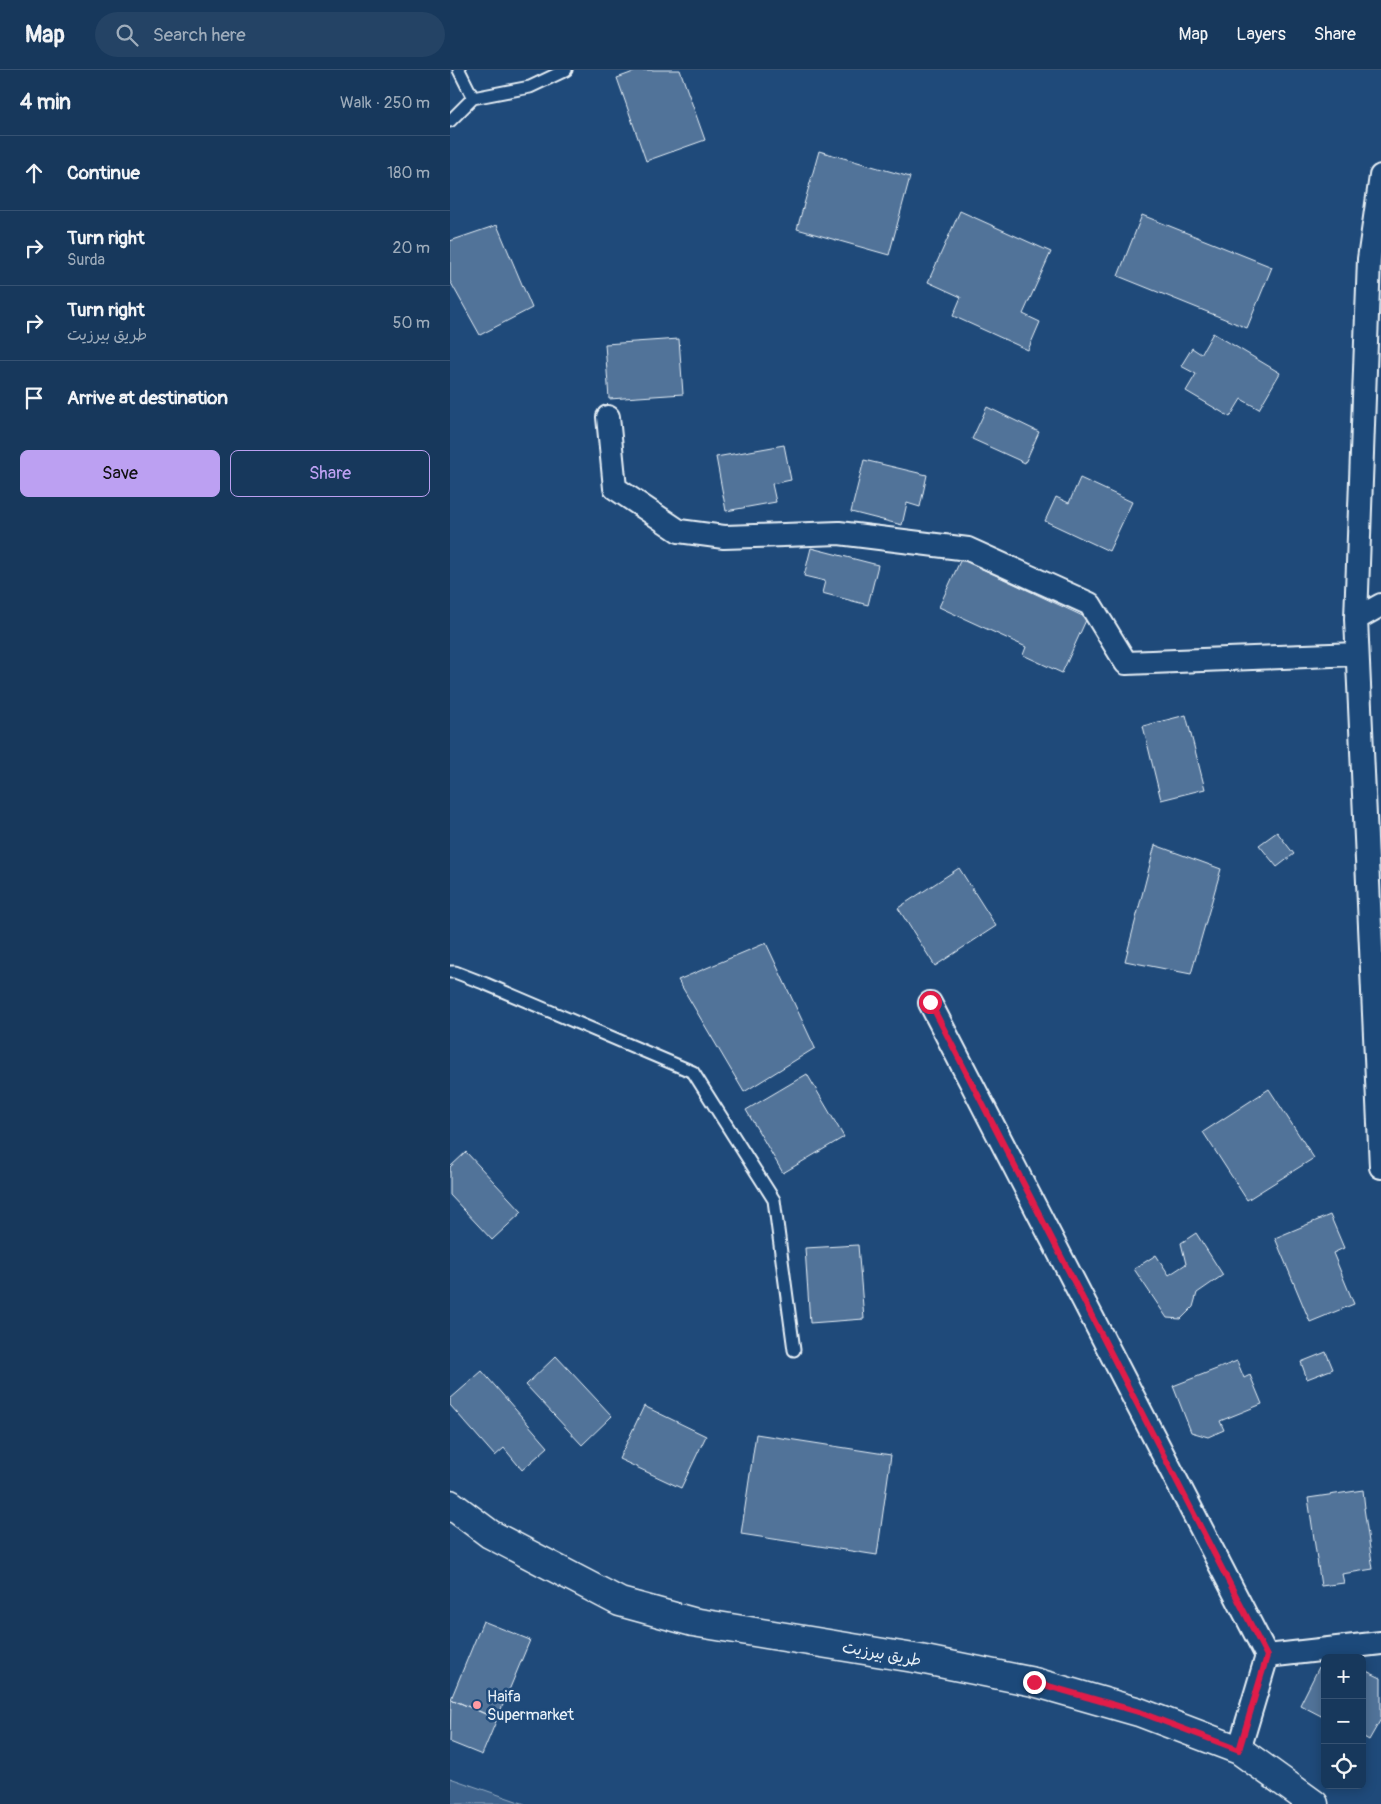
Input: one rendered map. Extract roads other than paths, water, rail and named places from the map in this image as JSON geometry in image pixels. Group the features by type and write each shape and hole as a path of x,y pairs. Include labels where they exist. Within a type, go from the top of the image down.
{"main road":[{"name":"طريق بيرزيت","path":"450,1504 490,1534 620,1602 693,1622 920,1659 1034,1682 1139,1712 1239,1750 1314,1804"}],"street":[{"path":"1381,176 1369,258 1372,455 1356,619 1381,1167"},
{"path":"608,417 614,488 679,531 724,537 839,533 968,549 1090,604 1126,663 1358,654"},
{"path":"1356,619 1381,605"},
{"path":"930,1002 1267,1656 1239,1750"},
{"path":"1267,1656 1381,1642"}],"lane":[{"path":"459,70 473,98"},
{"path":"450,121 473,98 530,87 566,70"},
{"path":"450,972 455,972 486,984 693,1072 774,1200 794,1350"}],"place":[{"name":"Haifa Supermarket","path":"477,1705"}]}
